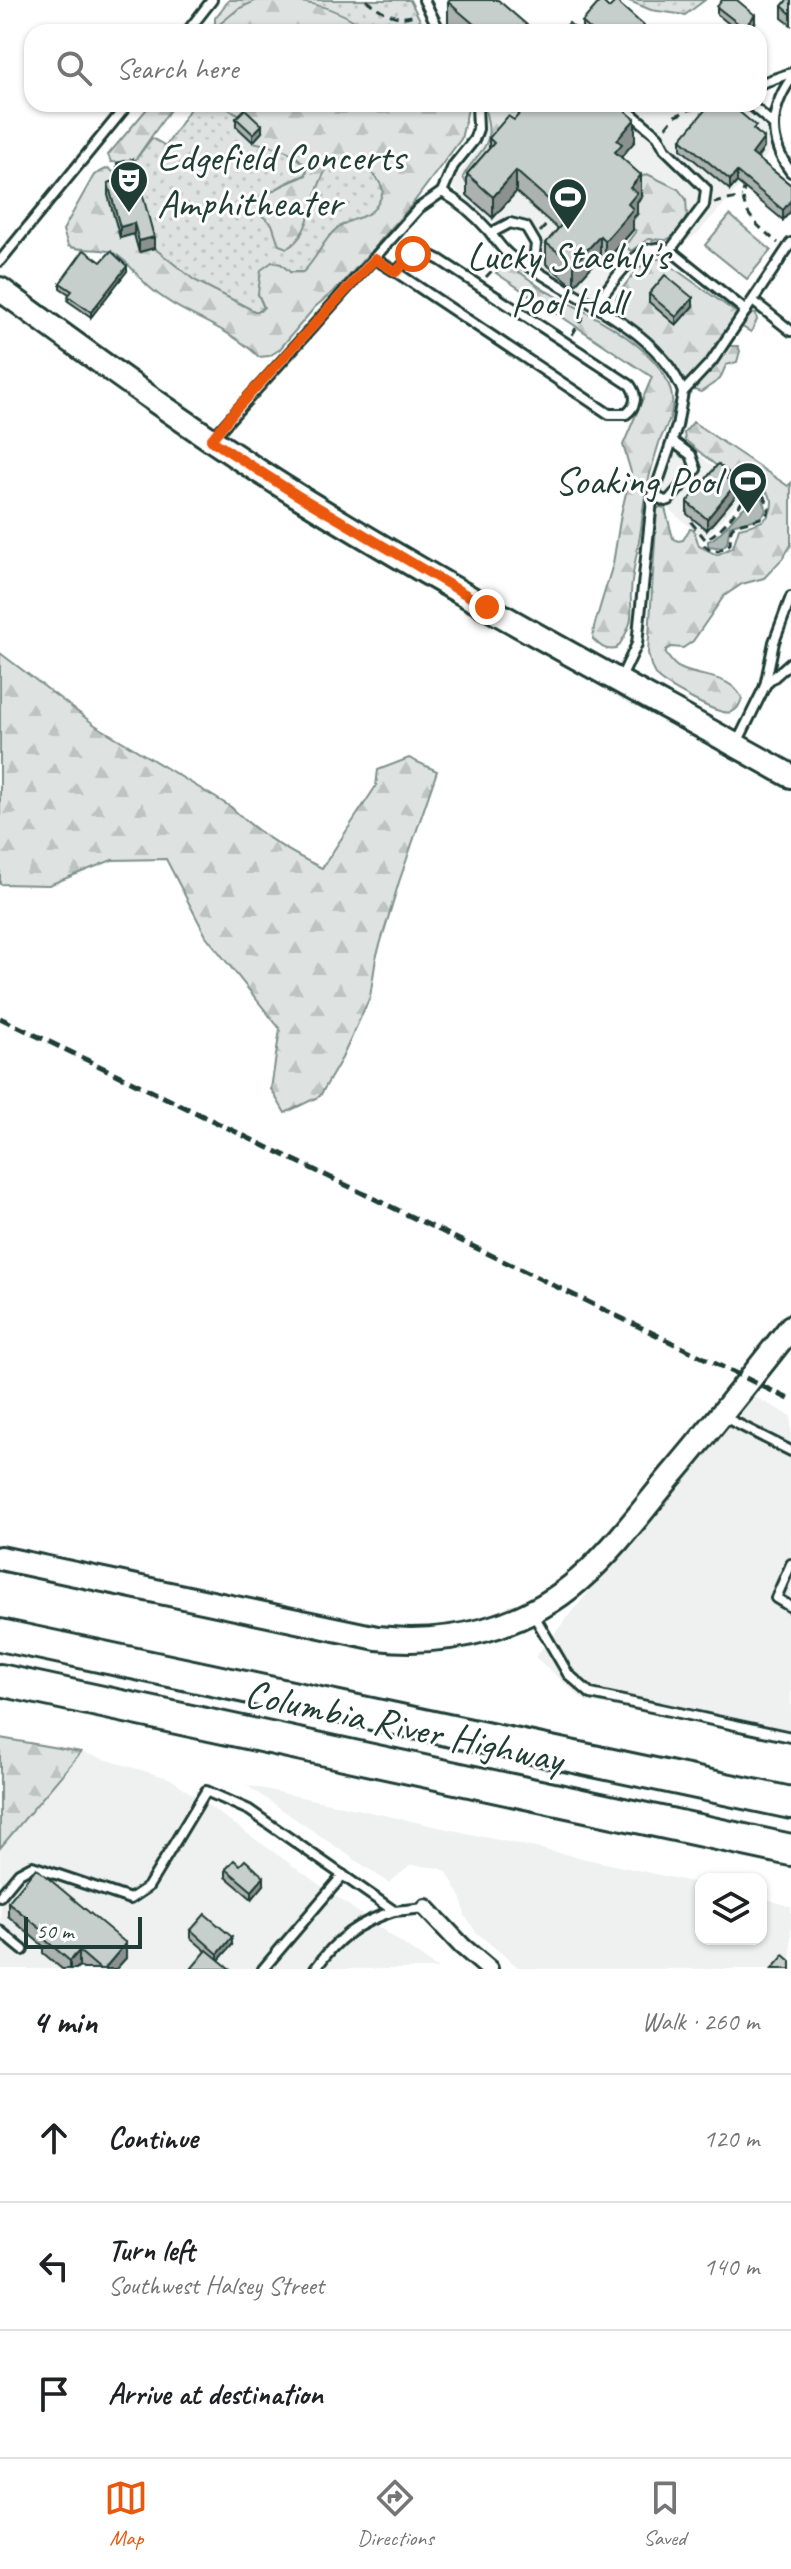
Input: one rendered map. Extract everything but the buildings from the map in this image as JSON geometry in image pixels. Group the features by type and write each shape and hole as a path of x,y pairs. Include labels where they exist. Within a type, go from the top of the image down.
{"highway":[{"name":"Columbia River Highway","path":"0,1635 791,1803"},
{"name":"Columbia River Highway","path":"0,1680 786,1849"}],"street":[{"path":"0,289 211,440 297,495 410,563 791,776"},
{"path":"0,1558 353,1634 419,1641 492,1629 537,1609 566,1591 602,1558 791,1327"},
{"path":"426,1908 489,1969"}],"lane":[{"path":"193,24 212,0"},
{"path":"427,3 436,24"},
{"path":"767,81 791,73"},
{"path":"791,79 778,102 773,124 776,148 791,172"},
{"path":"0,261 121,112"},
{"path":"211,440 419,208 442,192 453,166 474,140 478,129 477,112"},
{"path":"630,112 658,136 665,149 706,189 704,205 670,250"},
{"path":"759,112 773,124"},
{"path":"442,192 457,200 508,254 563,290 616,318 657,353 679,381 683,392 682,406 653,495 637,644 620,681"},
{"path":"491,233 510,223 526,227 536,244 533,269"},
{"path":"595,305 639,254 661,246 746,311"},
{"path":"683,392 712,361 789,247"},
{"path":"375,259 609,414 620,416 630,411 635,401 630,385 430,255 413,254 396,272"},
{"path":"753,301 791,331"},
{"path":"653,495 669,500 696,469 691,455 672,441"},
{"path":"736,746 765,686 774,642 791,597"},
{"path":"765,686 791,662"},
{"path":"722,1415 791,1451"},
{"path":"791,1564 776,1598 791,1607"},
{"path":"537,1609 568,1674 591,1694 791,1737"},
{"path":"0,1896 19,1873 32,1866 130,1899 148,1887 206,1791 249,1810 394,1911"},
{"path":"263,1969 343,1875"},
{"path":"315,1969 327,1952 352,1928 394,1911 426,1908"},
{"path":"0,1931 23,1950"}],"path":[{"path":"366,0 379,10 407,18 427,3"},
{"path":"658,136 675,116 685,112"},
{"path":"752,177 744,187 742,197 751,217 789,247"},
{"path":"704,205 742,197"},
{"path":"540,232 549,222"},
{"path":"478,286 500,262"},
{"path":"566,344 586,311"},
{"path":"705,539 716,535 743,502 740,489 742,482 748,479 768,500 768,510 759,520 732,527"},
{"path":"691,522 705,539 706,548 718,551 730,544 732,527"},
{"path":"725,522 732,527"}],"shaded area":[{"path":"482,112 620,112 629,119 635,112 752,112 767,130 769,149 766,157 697,234 687,241 651,242 639,248 624,260 593,300 576,293 542,267 539,235 532,224 491,221 452,187 483,142"},
{"path":"677,436 736,486 740,499 708,535 700,535 656,499"},
{"name":"Soaking Pool","path":"746,482 763,500 766,511 756,519 730,526 727,543 722,548 708,546 708,541 717,536 746,506 748,499 743,486"},
{"path":"751,1395 791,1416 791,1737 586,1702 535,1657"},
{"path":"81,1752 171,1779 438,1969 0,1969 0,1848"},
{"path":"246,1785 695,1883 695,1945 767,1945 767,1899 791,1907 791,1969 520,1969 476,1932 465,1916 462,1899 447,1872 411,1865 389,1883"}],"green space":[{"path":"229,0 410,0 422,24 215,24 215,18"},
{"path":"257,0 289,1 330,9 360,24 220,24 238,9"},
{"path":"627,0 705,0 685,15 651,10"},
{"path":"144,112 168,112 133,163 111,162 108,155"},
{"path":"188,112 234,112 245,117 253,142 284,149 304,164 307,174 284,184 265,198 275,232 313,170 440,112 453,112 330,291 258,294 264,308 260,311 254,311 194,280 154,248 133,163 152,138 166,146"},
{"path":"234,112 467,112 461,139 410,207 341,285 315,307 279,350 259,357 233,337 161,296 117,255 68,246 63,230 94,175 108,168 117,175 139,252 154,248 194,280 254,311 260,311 264,307 258,294 261,270 272,262 281,264 290,272 303,272 335,230 374,209 383,191 374,175 358,164 342,160 331,164 323,175 298,239 287,248 279,245 272,224 259,213 261,205 277,188 306,175 307,169 290,153 253,142 245,117"},
{"path":"486,112 533,112 468,187 463,177 484,148 488,139"},
{"path":"647,174 678,189 686,199 687,216 678,233 666,240 648,239 631,251 625,246 636,231 629,225 638,214 632,209 643,196 639,190 639,178"},
{"path":"730,215 771,250 747,279 705,245"},
{"path":"650,259 661,259 734,311 756,314 757,320 751,332 735,323 722,334 719,346 738,346 737,362 726,365 720,379 701,392 689,387 669,356 617,310 616,298 631,277"},
{"path":"504,264 628,338 661,371 670,389 672,409 669,422 659,443 644,500 632,584 631,619 616,649 603,647 593,639 594,627 613,564 631,472 623,445 652,377 496,273"},
{"path":"693,422 788,486 791,483 791,545 783,558 764,578 742,584 724,596 693,641 683,648 666,650 678,667 730,684 742,698 731,712 705,705 657,677 648,653 657,509 665,508 673,538 683,540 690,529 694,530 699,546 717,555 733,547 739,528 763,521 772,507 772,500 763,487 747,476 735,480 685,440 684,433"},
{"path":"0,653 95,725 231,807 274,842 322,868 376,786 378,770 409,758 437,771 376,958 370,997 342,1058 320,1096 285,1113 271,1089 280,1029 206,936 166,859 112,860 49,885 0,884"},
{"path":"0,1738 81,1752 0,1848"}],"railway":[{"path":"0,1018 791,1400"}],"place":[{"name":"Edgefield Concerts Amphitheater","path":"129,214"},
{"name":"Lucky Staehly's Pool Hall","path":"568,231"},
{"name":"Soaking Pool","path":"748,515"}],"route":[{"path":"413,254 396,272 375,259 211,440 297,495 487,607"}]}
